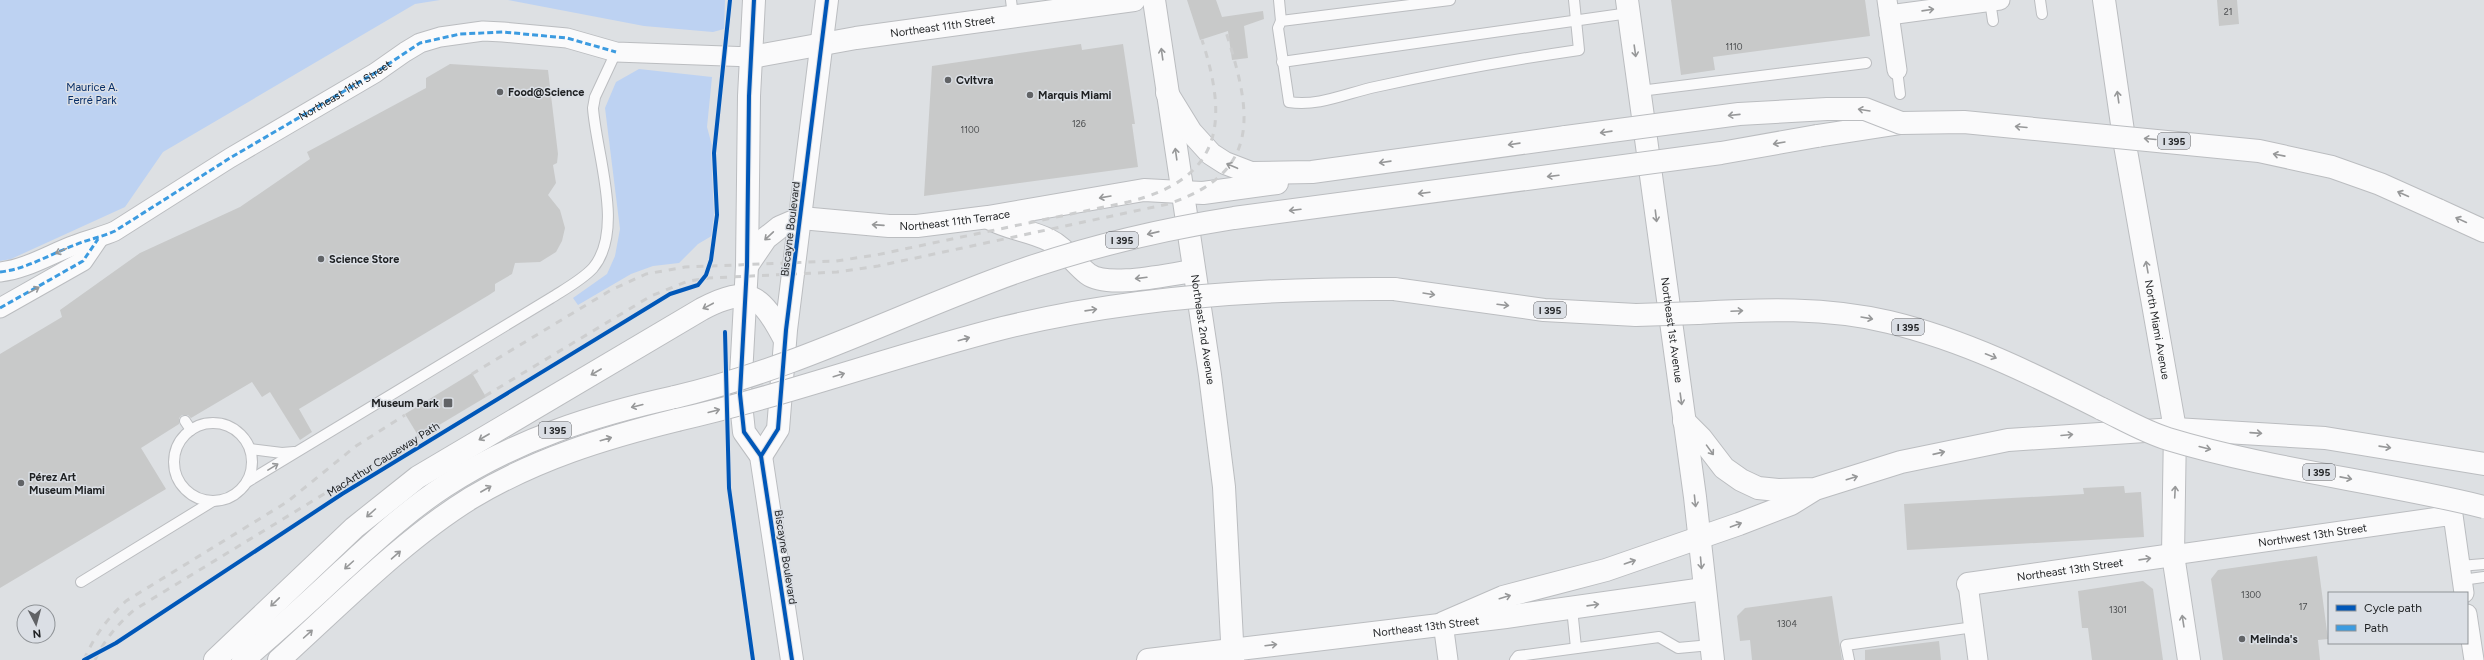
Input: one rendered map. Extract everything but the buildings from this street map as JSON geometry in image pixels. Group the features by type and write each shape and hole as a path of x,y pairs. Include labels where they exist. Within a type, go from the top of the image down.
{"main road":[{"name":"Biscayne Boulevard","path":"754,0 749,96 747,266 740,394 744,432 762,456 792,660"},
{"name":"Biscayne Boulevard","path":"762,456 778,429 786,340 827,0"},
{"name":"Northeast 11th Street","path":"752,57 1012,8 1134,0"},
{"name":"Northeast 2nd Avenue","path":"1154,0 1181,192 1210,375 1224,492 1233,655"},
{"name":"North Miami Avenue","path":"2104,0 2125,145 2175,429 2173,556 2189,660"},
{"name":"Northeast 1st Avenue","path":"1628,6 1684,421 1712,652"},
{"path":"1167,93 1198,140 1211,154 1225,163 1251,173 1312,172 1732,115 1820,109 1865,109 1901,123"},
{"name":"I 395","path":"243,660 396,523 428,498 468,472 512,448 559,428 773,369 1018,271 1104,244 1175,228 1234,218 1721,153 1901,123 1964,122 2259,151 2339,169 2380,184 2484,231"},
{"name":"Northeast 11th Terrace","path":"747,266 766,238 780,226 801,218 903,226 988,217 1144,190 1203,193 1282,182 1312,172"},
{"path":"988,217 1002,226 1030,232 1051,241 1088,274 1101,280 1119,280 1194,271"},
{"name":"I 395","path":"279,660 414,540 470,499 508,477 555,456 594,442 794,390 890,359 970,337 1079,312 1195,298 1296,290 1394,289 1464,300 1579,313 1636,315 1777,310 1854,316 1887,322 1922,330 2014,365 2154,434 2175,441 2221,452 2431,494 2484,507"},
{"path":"215,660 354,528 418,477 702,309 730,297 745,295 753,298 767,310 786,340"},
{"path":"1684,421 1701,438 1724,468 1741,480 1758,488 1778,490 1815,489"},
{"path":"1443,623 1503,597 1606,570 1791,504 1815,489 1901,462 2008,440 2175,429 2325,438 2484,464"},
{"name":"Northeast 13th Street","path":"1968,584 2173,556"},
{"name":"Northeast 13th Street","path":"1148,660 1233,655 1443,623 1572,608 1704,589"}],"street":[{"path":"1897,70 1888,8 1995,1"},
{"name":"Northeast 11th Street","path":"0,272 22,268 76,244 98,239 130,223 230,158 375,73 420,43 460,34 503,32 567,38 616,52 752,57"},
{"name":"Northeast 11th Street","path":"0,308 83,261 98,239"},
{"name":"Northwest 13th Street","path":"2173,556 2453,516 2462,580"},
{"path":"1968,584 1978,660"},
{"path":"2468,621 2474,660"},
{"path":"1443,623 1448,660"}],"lane":[{"path":"1279,0 1281,21 1278,28 1289,102 1299,104 1319,102 1374,87 1489,63 1579,50 1574,0"},
{"path":"1281,21 1450,0"},
{"path":"2040,0 2042,14"},
{"path":"1993,21 1995,1"},
{"path":"1282,62 1577,20 1628,6"},
{"path":"247,482 551,298 592,269 605,247 608,222 593,108 595,97 616,52"},
{"path":"1640,92 1866,63"},
{"path":"1897,70 1900,94"},
{"path":"185,421 192,430"},
{"path":"81,582 213,501 230,498 240,492 247,482 252,460 250,449 244,438 225,425 202,425 192,430 177,448 175,470 179,482 186,491 196,497 213,501"},
{"path":"250,449 282,453 298,451"},
{"path":"2462,580 2484,564"},
{"path":"2462,580 2484,577"},
{"path":"1572,608 1576,648"},
{"path":"1849,660 1846,645 1974,627"},
{"path":"1515,660 1518,656 1551,656 1576,648 1659,637 1678,648 1712,652"}],"green space":[{"name":"Maurice A. Ferré Park","path":"0,0 440,0 415,4 163,152 125,207 11,259 0,261"},
{"path":"508,0 725,0 724,29 713,32 644,26"},
{"path":"639,69 712,77 707,127 714,153 717,215 715,234 698,244 679,263 653,266 631,274 578,305 573,298 607,274 615,256 620,229 605,108 616,82"}],"railway":[{"path":"485,396 651,296 688,281 709,278 837,272 878,266 1168,204 1199,191 1221,175 1235,156 1242,136 1244,113 1241,88 1226,32"},
{"path":"472,374 611,290 646,274 685,267 836,261 876,255 1128,202 1159,192 1183,179 1200,163 1210,144 1215,122 1215,97 1202,40"},
{"path":"84,660 92,643 102,628 126,601 287,502 356,446 405,415"},
{"path":"95,660 103,645 112,633 134,610 419,436"}],"marked path":[{"path":"0,272 29,265 80,243 115,231 230,158 375,73 420,43 460,34 503,32 567,38 616,52"},
{"path":"0,308 83,261 98,239"}],"cycle path":[{"name":"MacArthur Causeway Path","path":"84,660 116,643 342,494 670,294 698,285 706,275 711,260 717,215 714,153 730,0"},
{"path":"754,0 749,96 747,266 740,394 744,432 761,456 792,660"},
{"path":"761,456 778,429 786,330 827,0"},
{"path":"725,332 729,488 753,660"}],"place":[{"name":"Cvltvra","path":"948,80"},
{"name":"Food@Science","path":"500,92"},
{"name":"Marquis Miami","path":"1030,95"},
{"name":"Science Store","path":"321,259"},
{"name":"Museum Park","path":"448,403"},
{"name":"Pérez Art Museum Miami","path":"21,483"},
{"name":"Melinda's","path":"2242,639"}]}
